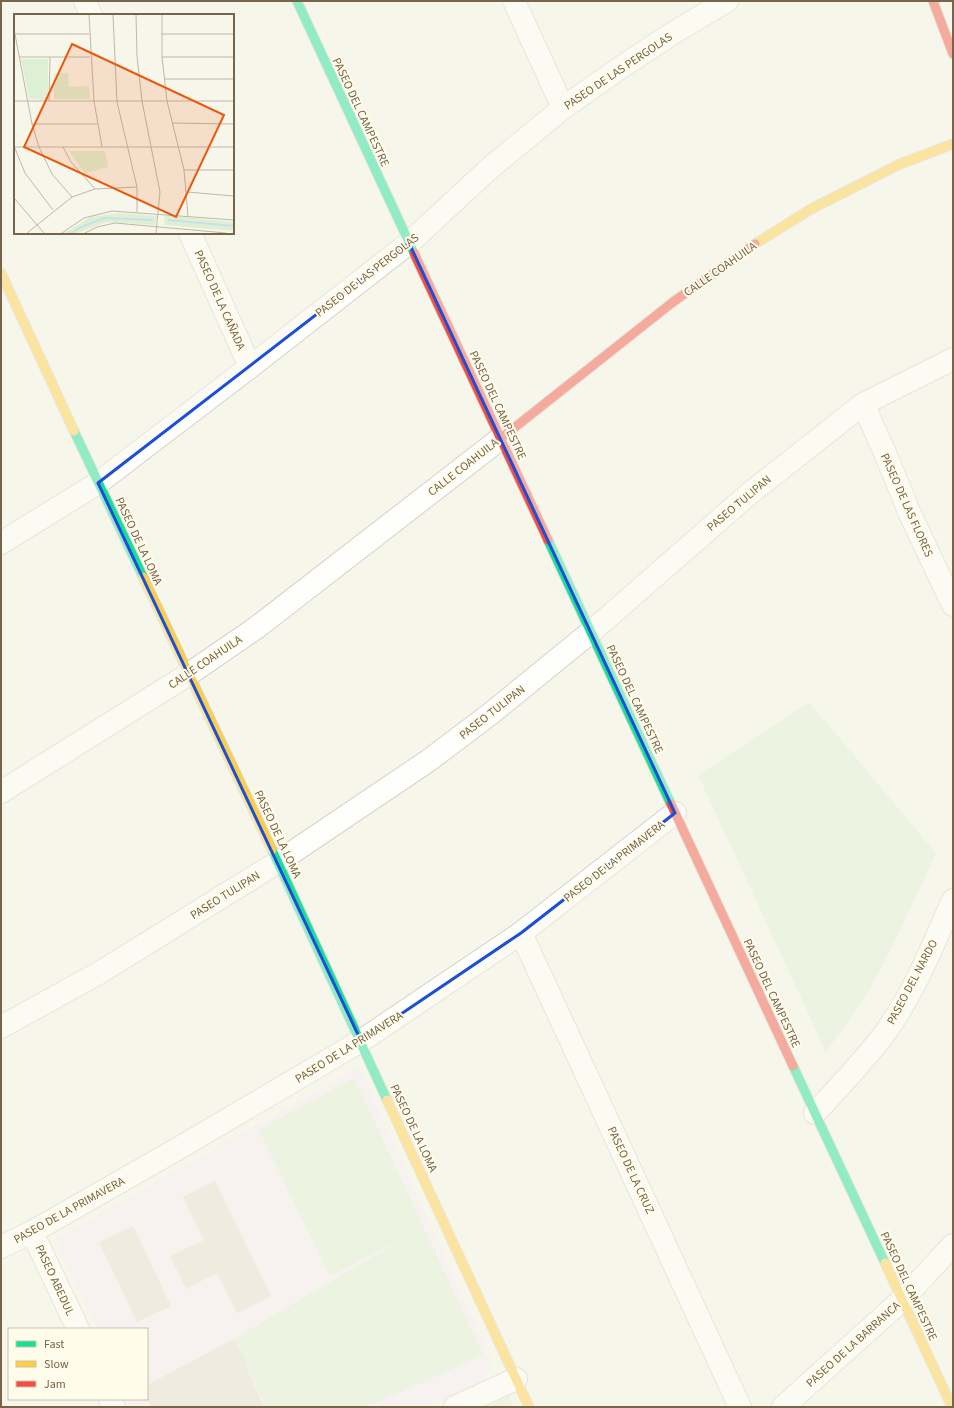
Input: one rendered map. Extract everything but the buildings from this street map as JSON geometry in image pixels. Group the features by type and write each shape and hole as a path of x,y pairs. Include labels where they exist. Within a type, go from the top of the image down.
{"street":[{"path":"85,1 91,14"},
{"name":"PASEO DEL CAMPESTRE","path":"296,1 952,1407"},
{"path":"514,1 563,108"},
{"path":"933,1 953,54"},
{"name":"PASEO DE LAS PERGOLAS","path":"1,543 98,483 250,367 410,243 490,168 563,108 672,33 723,2"},
{"name":"CALLE COAHUILA","path":"1,792 189,674 256,628 500,439 673,302 747,249 811,209 893,168 953,144"},
{"name":"PASEO DE LA CAÑADA","path":"190,234 250,367"},
{"name":"PASEO DE LA LOMA","path":"1,273 98,483 278,862 529,1407"},
{"name":"PASEO TULIPAN","path":"1,1027 99,973 278,862 428,760 489,716 590,632 749,494 862,404 953,359"},
{"name":"PASEO DE LAS FLORES","path":"862,404 885,453 910,514 953,605"},
{"name":"PASEO DE LA PRIMAVERA","path":"1,1247 32,1232 179,1148 361,1041 521,933 675,813"},
{"name":"PASEO DEL NARDO","path":"815,1113 854,1070 885,1032 912,988 953,900"},
{"name":"PASEO DE LA CRUZ","path":"521,933 740,1407"},
{"name":"PASEO ABEDUL","path":"32,1232 78,1328"},
{"name":"PASEO DE LA BARRANCA","path":"783,1407 902,1300 953,1245"},
{"path":"455,1407 516,1379"}],"highlighted area":[{"path":"409,243 675,813 521,933 361,1041 98,483"}],"shaded area":[{"path":"359,1067 491,1359 484,1384 430,1407 131,1407 128,1400 148,1400 148,1328 96,1328 56,1239"}],"green space":[{"path":"809,702 936,853 897,938 880,971 866,996 826,1052 698,775"},
{"path":"354,1078 483,1355 367,1407 266,1407 234,1339 413,1233 330,1276 259,1130"},
{"path":"509,1396 513,1407 486,1407"}],"traffic: fast":[{"path":"297,1 414,253"},
{"path":"74,431 143,577"},
{"path":"548,540 671,804"},
{"path":"272,850 387,1100"},
{"path":"793,1066 885,1263"}],"traffic: slow":[{"path":"755,244 811,209 900,164 953,144"},
{"path":"1,273 74,431"},
{"path":"143,577 272,850"},
{"path":"387,1100 529,1407"},
{"path":"885,1263 952,1407"}],"traffic: jam":[{"path":"933,1 953,54"},
{"path":"500,439 673,302 755,244"},
{"path":"414,253 548,540"},
{"path":"671,804 793,1066"}]}
